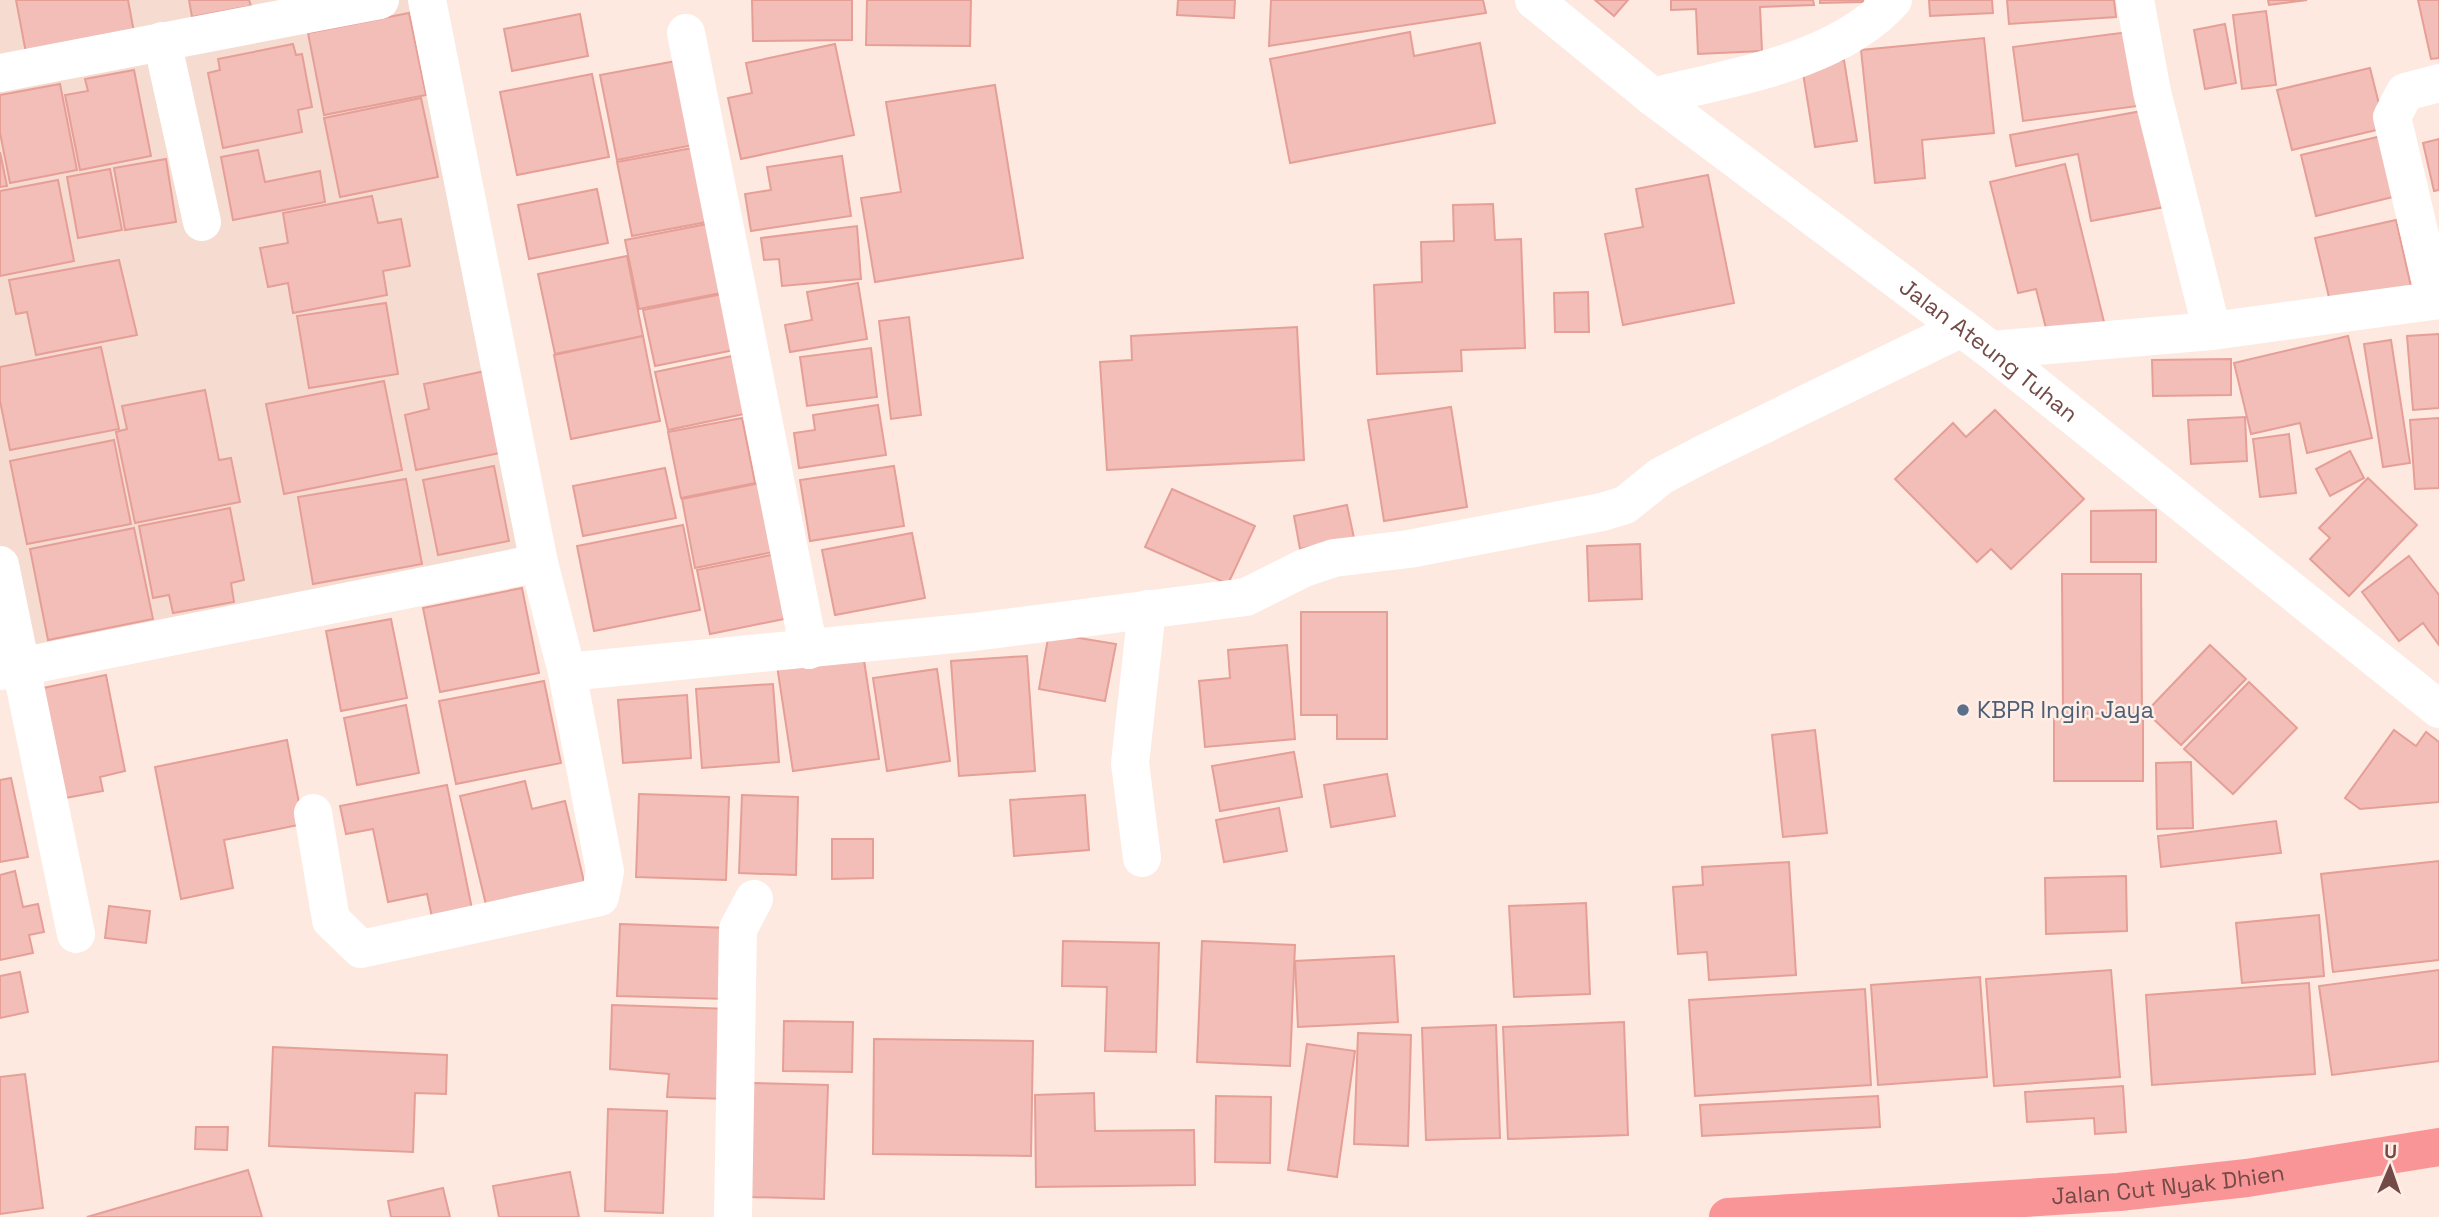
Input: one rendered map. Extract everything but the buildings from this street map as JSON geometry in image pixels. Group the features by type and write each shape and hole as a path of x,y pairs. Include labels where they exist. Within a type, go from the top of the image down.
{"highway":[{"name":"Jalan Cut Nyak Dhien","path":"1728,1217 2119,1205 2247,1178 2439,1147"}],"street":[{"path":"0,72 380,0"},
{"path":"313,813 331,920 361,949 600,897 605,871 568,672 539,563 427,0"},
{"name":"Jalan Ateung Tuhan","path":"1534,0 1653,97 1976,339 2439,709"},
{"path":"1653,97 1795,61 1846,38 1893,0"},
{"path":"2134,0 2152,92 2212,331"},
{"path":"686,33 809,650"},
{"path":"162,41 202,222"},
{"path":"568,672 974,632 1246,597 1304,568 1334,558 1409,550 1602,512 1625,505 1661,476 1976,339 2212,331 2437,299 2392,117 2404,93 2439,83"},
{"path":"10,669 539,563"},
{"path":"0,565 10,669 76,934"},
{"path":"1142,858 1130,763 1147,609"},
{"path":"733,1217 738,929 754,899"}],"shaded area":[{"path":"0,0 436,0 552,565 0,667"}],"place":[{"name":"KBPR Ingin Jaya","path":"1963,710"}]}
